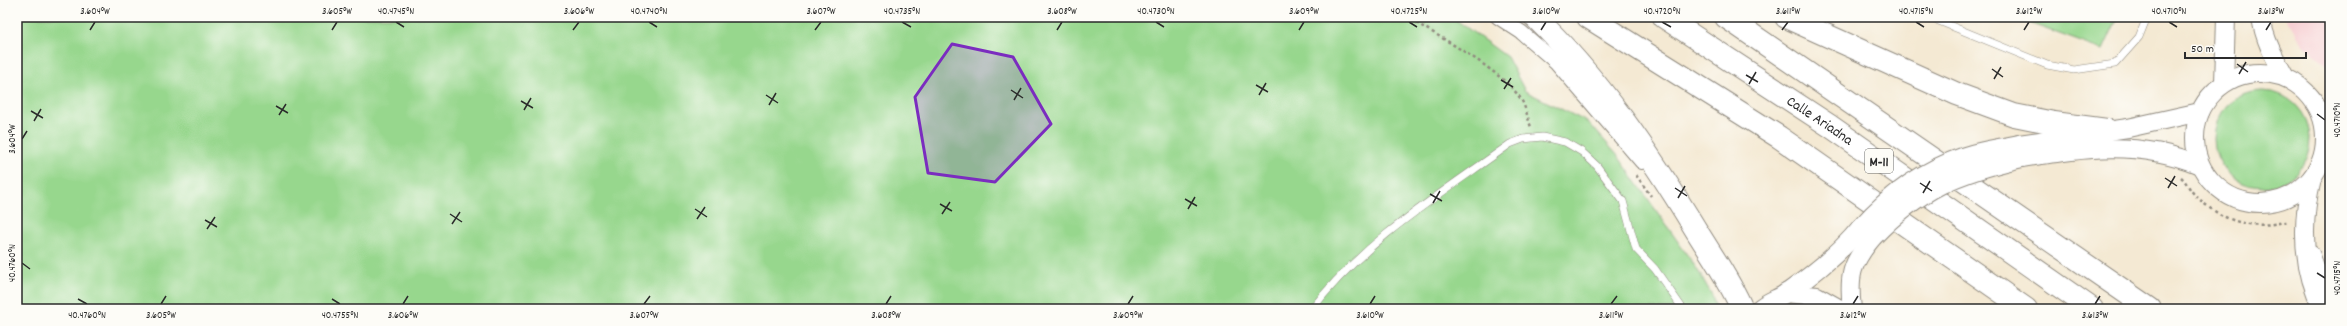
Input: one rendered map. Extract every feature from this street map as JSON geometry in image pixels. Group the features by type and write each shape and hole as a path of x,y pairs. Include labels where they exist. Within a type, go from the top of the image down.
{"highway":[{"path":"1535,17 1559,40 1616,110 1664,177 1719,267 1742,309"},
{"path":"1588,17 1779,137 2026,309"},
{"name":"Calle Ariadna","path":"1664,17 1830,126 2092,309"},
{"name":"Calle Ariadna","path":"1726,17 2150,309"},
{"path":"1786,17 1957,94 2014,115 2054,123 2107,130"}],"street":[{"path":"1498,17 1521,32 1556,62 1661,184 1719,267"},
{"path":"2224,83 2226,17"},
{"path":"2261,17 2263,31 2272,54 2284,77"},
{"path":"2321,167 2299,191 2282,201 2265,203 2245,202 2227,194 2211,182 2200,165 2195,141 2195,129 2200,112 2214,91 2224,83 2238,76 2254,73 2269,73 2284,77 2308,93 2323,108 2326,134 2325,149 2321,167 2307,202 2305,232 2305,255 2308,269 2312,285 2323,309"},
{"path":"2021,151 2107,130 2150,124 2200,112"},
{"path":"1852,309 1849,284 1853,263 1867,232 1888,200 1916,179 1966,156 2021,151 2128,148 2174,154 2200,165"},
{"path":"1759,309 1776,297 1786,293 1830,262 1867,232"},
{"path":"2305,232 2321,277 2330,292"},
{"path":"1786,293 1817,296 1840,309"}],"lane":[{"path":"1929,17 2047,66 2074,70 2115,64 2139,37 2147,17"},
{"path":"1312,309 1328,288 1383,237 1439,193 1510,144 1522,139 1534,137 1542,137 1565,142 1582,152 1597,166 1622,201 1636,249 1656,270 1683,309"}],"path":[{"path":"1406,17 1469,55 1508,84 1521,101 1534,137"},
{"path":"2178,175 2208,207 2228,219 2250,225 2269,226 2290,221"}],"highlighted area":[{"path":"952,44 1013,57 1051,124 995,182 928,173 915,97"}],"shaded area":[{"path":"2285,17 2330,17 2330,68 2303,44"}],"green space":[{"path":"17,17 1452,17 1507,57 1525,91 1589,123 1618,156 1697,269 1712,295 1716,309 17,309"},
{"path":"2013,17 2118,17 2103,50"},
{"path":"2262,91 2280,95 2289,99 2296,105 2302,112 2306,121 2310,139 2306,157 2302,166 2296,173 2289,179 2280,183 2262,187 2244,183 2235,179 2228,173 2222,166 2218,157 2214,139 2218,121 2222,112 2228,105 2235,99 2244,95"}]}
